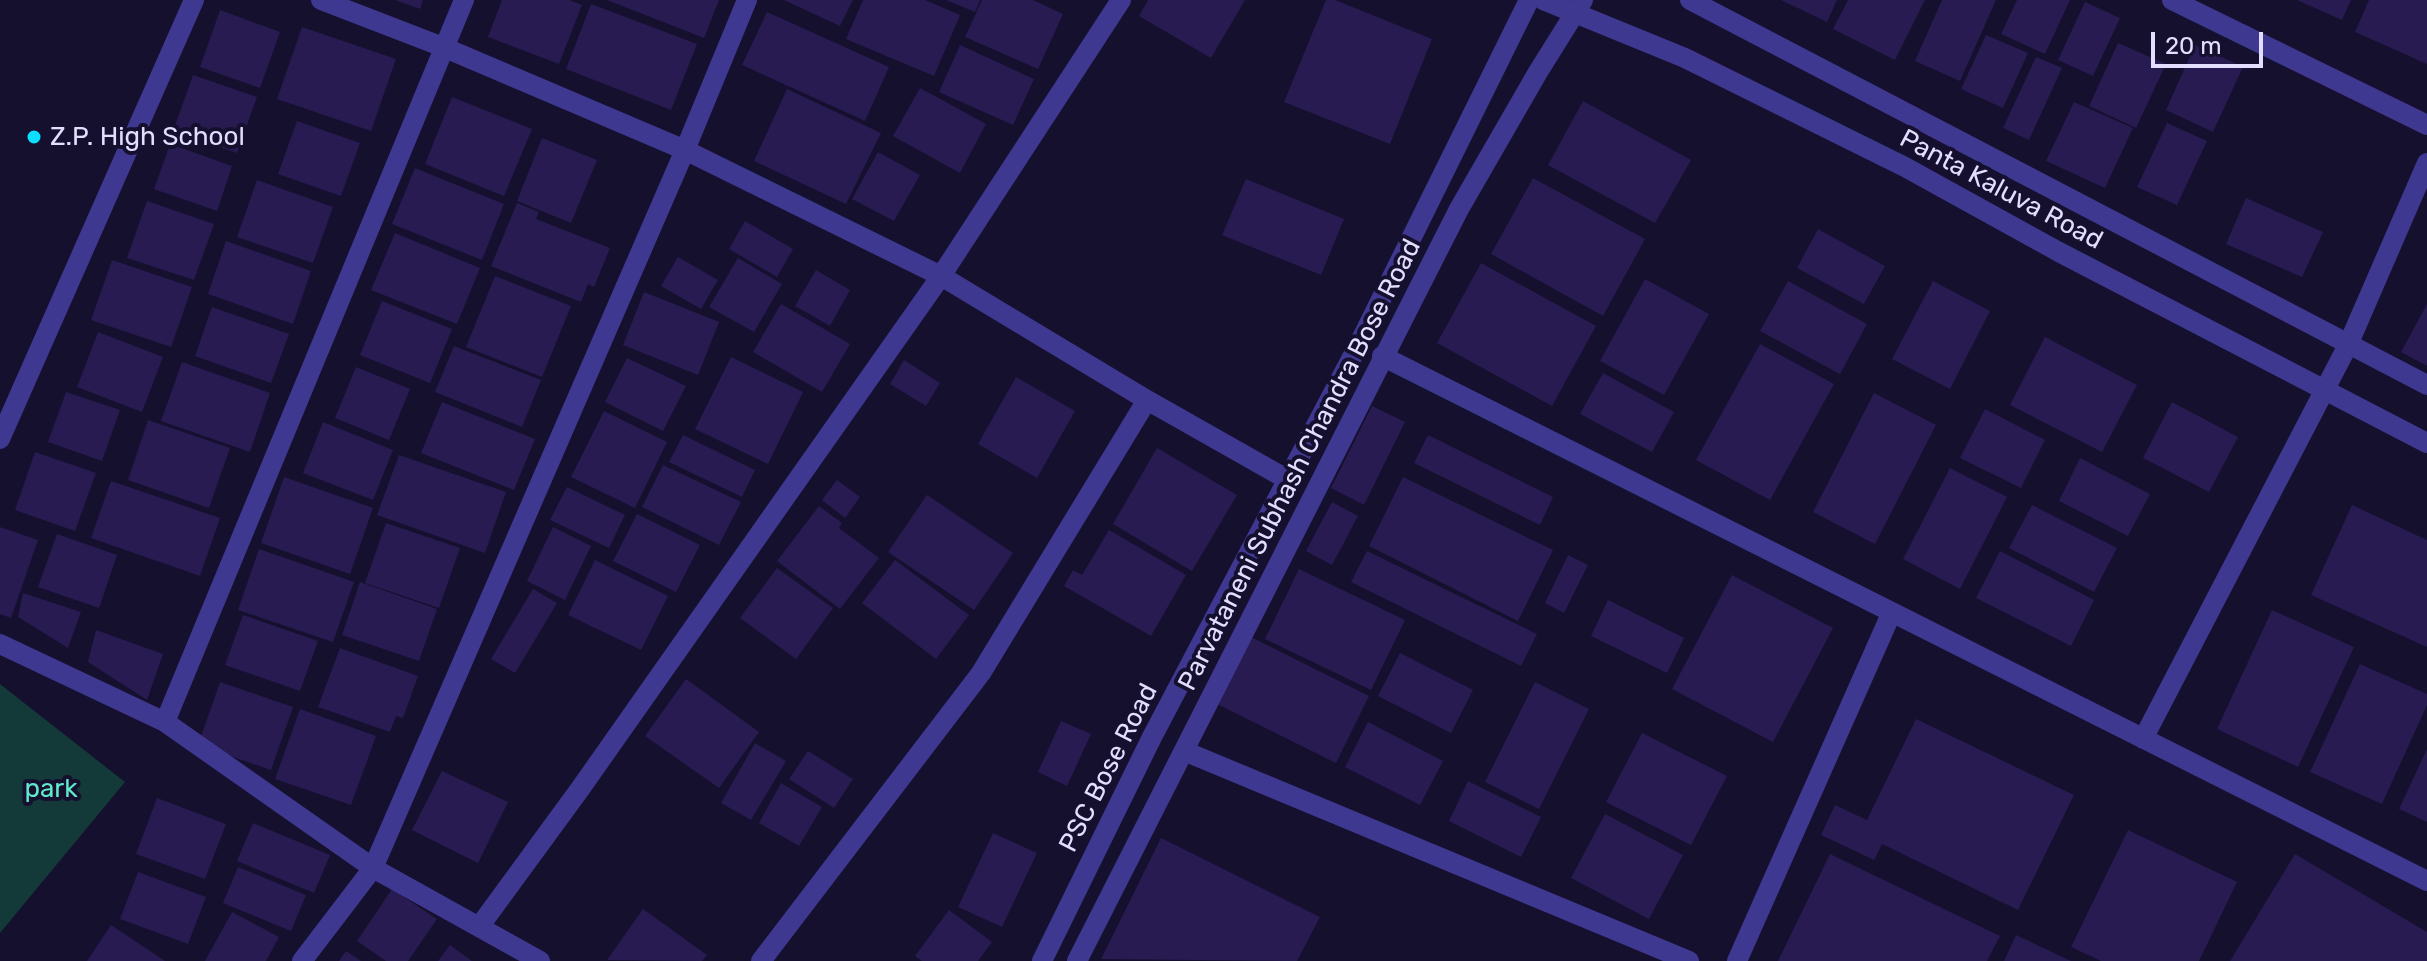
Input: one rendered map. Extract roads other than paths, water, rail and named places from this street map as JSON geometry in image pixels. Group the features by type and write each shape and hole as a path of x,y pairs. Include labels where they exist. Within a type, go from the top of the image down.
{"street":[{"path":"0,439 194,0"},
{"path":"321,0 443,47 685,150 941,276 1147,400 1290,481"},
{"path":"165,722 464,0"},
{"path":"302,961 373,868 685,150 747,0"},
{"path":"479,927 580,789 941,276 1121,0"},
{"name":"PSC Bose Road","path":"1042,961 1152,737 1290,481 1529,0"},
{"name":"Panta Kaluva Road","path":"1543,0 1579,7 1905,167 2059,252 2427,443"},
{"name":"Panta Kaluva Road","path":"1690,0 2427,385"},
{"path":"2172,0 2427,125"},
{"name":"Parvataneni Subhash Chandra Bose Road","path":"1077,961 1459,209 1579,7"},
{"path":"2143,739 2348,345 2427,163"},
{"path":"1382,356 2427,881"},
{"path":"761,961 981,673 1147,400"},
{"path":"1737,961 1891,614"},
{"path":"0,644 165,722 373,868 540,961"},
{"path":"1184,751 1689,961"}],"place":[{"name":"Z.P. High School","path":"34,137"}],"park label":[{"name":"park","path":"51,789"}]}
